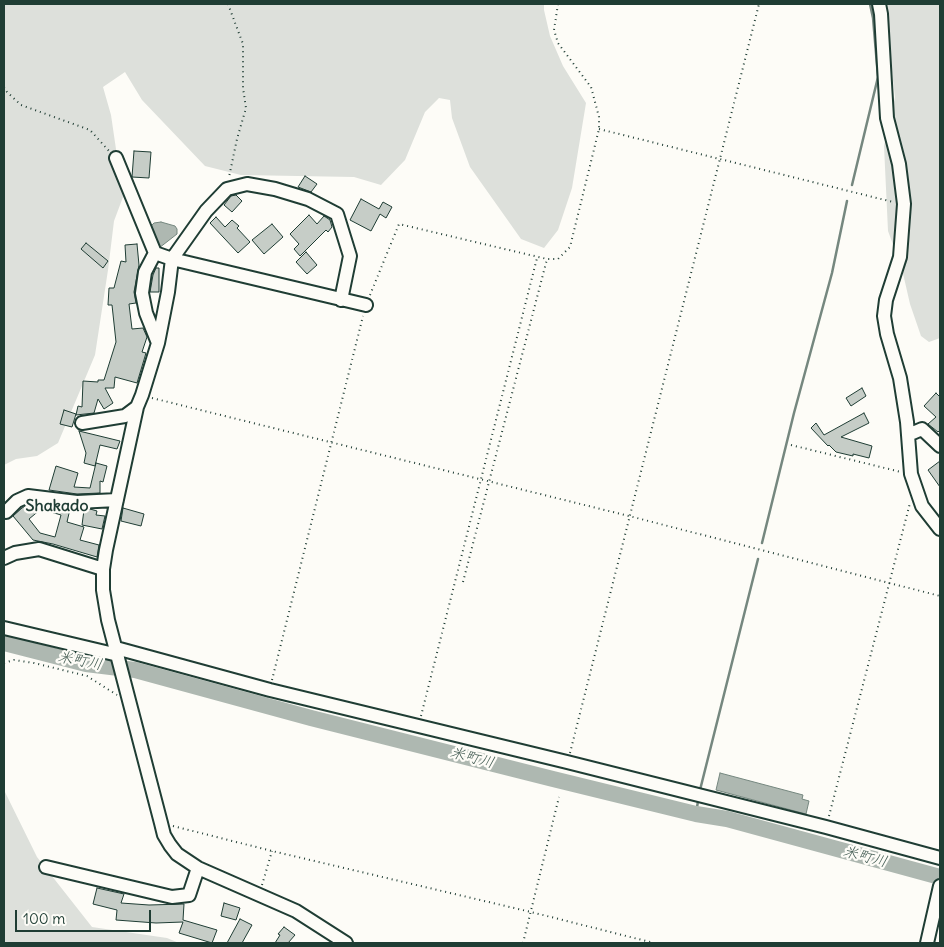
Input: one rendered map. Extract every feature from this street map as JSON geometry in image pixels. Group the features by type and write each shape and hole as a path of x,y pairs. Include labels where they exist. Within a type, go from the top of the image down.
{"street":[{"path":"879,4 887,118 899,164 904,204 900,257 886,300 884,316 889,343 900,378 907,422 910,474 922,506 940,529"},
{"path":"116,158 155,253 172,259 366,305"},
{"path":"341,300 350,256 337,214 308,199 275,189 248,184 227,189 206,211 172,259 158,343 137,408 117,500 103,569 103,590 117,654 164,835 177,854 198,868 296,911 334,939 346,943"},
{"path":"155,253 145,272 142,293 146,313 158,343"},
{"path":"82,423 125,416 137,408"},
{"path":"908,435 922,428 940,446"},
{"path":"6,512 17,501 28,496 77,502 117,500"},
{"path":"4,558 15,553 38,549 103,569"},
{"path":"4,628 568,762 826,827 940,858"},
{"path":"46,867 172,897 189,895 198,868"},
{"path":"927,943 940,886"}],"path":[{"path":"227,189 237,139 246,108 243,88 243,44 228,4"},
{"path":"270,690 330,442 366,305 399,224 547,260 558,259 570,247 599,130 599,117 591,87 558,43 554,30 558,4"},
{"path":"568,762 628,516 759,4"},
{"path":"4,87 22,105 90,130 116,158"},
{"path":"599,130 868,197 904,204"},
{"path":"419,726 537,258"},
{"path":"463,582 547,260"},
{"path":"142,395 940,596"},
{"path":"792,445 910,474"},
{"path":"826,827 914,487"},
{"path":"4,663 14,660 34,662 87,676 101,687 130,702"},
{"path":"523,943 559,797"},
{"path":"161,823 654,943"},
{"path":"259,894 272,851"}],"shaded area":[{"path":"4,4 544,4 550,36 563,66 586,103 572,188 558,230 544,248 521,239 470,167 452,118 450,100 439,98 425,112 405,160 381,185 354,177 241,175 205,166 142,100 125,72 103,87 111,115 123,197 114,221 95,355 58,443 37,456 16,459 4,465"},
{"path":"884,4 940,4 940,338 929,342 921,336 910,304 902,269 888,231 884,146 895,97"},
{"path":"161,222 175,226 177,234 159,248 149,228 154,223"},
{"path":"720,773 803,795 802,799 809,801 806,814 716,790"},
{"path":"4,790 37,857 92,927 167,938 179,943 4,943"}],"building":[{"path":"134,151 151,152 149,178 132,177"},
{"path":"305,176 317,184 311,192 298,187"},
{"path":"236,195 242,201 232,212 224,205 231,196"},
{"path":"361,199 379,209 383,202 392,207 386,218 380,214 371,231 350,220"},
{"path":"309,215 317,224 324,216 330,220 332,227 328,232 326,230 300,256 294,249 299,244 290,234"},
{"path":"216,217 225,227 232,220 239,226 237,228 250,242 238,253 210,223"},
{"path":"272,224 283,237 264,254 252,240"},
{"path":"86,243 108,261 103,268 81,249"},
{"path":"137,244 139,265 134,292 136,303 129,304 132,329 143,328 147,337 142,352 146,353 137,383 115,377 114,388 105,388 113,403 104,409 98,399 94,413 76,415 78,406 82,407 83,381 98,382 98,380 104,380 116,342 112,305 108,305 109,288 114,288 121,261 126,262 125,245"},
{"path":"306,252 317,265 307,274 296,262"},
{"path":"156,268 159,268 159,292 150,292 153,275"},
{"path":"862,388 866,396 851,406 846,398"},
{"path":"936,393 940,397 940,430 938,432 928,424 936,417 924,406"},
{"path":"64,410 76,414 72,427 60,424"},
{"path":"864,413 869,423 841,437 872,446 869,458 836,452 811,428 816,423 824,435"},
{"path":"79,431 120,441 117,449 100,445 95,466 84,463 86,453"},
{"path":"940,461 940,487 928,470"},
{"path":"96,463 107,466 103,482 100,481 100,493 77,494 49,490 56,466 78,473 74,487 90,488"},
{"path":"29,504 38,505 41,509 42,506 70,509 67,522 84,527 80,540 99,545 97,557 33,540 13,516","holes":["41,509 61,515 55,537 40,533 29,519"]},
{"path":"123,508 144,514 141,526 121,521"},
{"path":"84,510 97,511 96,515 105,516 102,529 82,525"},
{"path":"97,888 124,894 121,903 149,905 184,904 183,920 217,930 212,943 179,933 183,922 156,923 116,920 117,910 93,904"},
{"path":"224,903 240,908 236,920 221,916"},
{"path":"240,919 252,925 242,943 227,943"},
{"path":"284,927 295,935 288,943 275,943 280,935 278,934"}],"waterway":[{"path":"852,185 878,77 870,4"},
{"path":"762,543 794,413 832,273 847,201"},
{"path":"700,790 758,559"},
{"name":"米町川","path":"4,643 86,664 135,670 311,718 553,779 696,814 727,819 940,877"},
{"path":"696,814 698,801"}],"district":[{"name":"Shakado","path":"57,506"}]}
